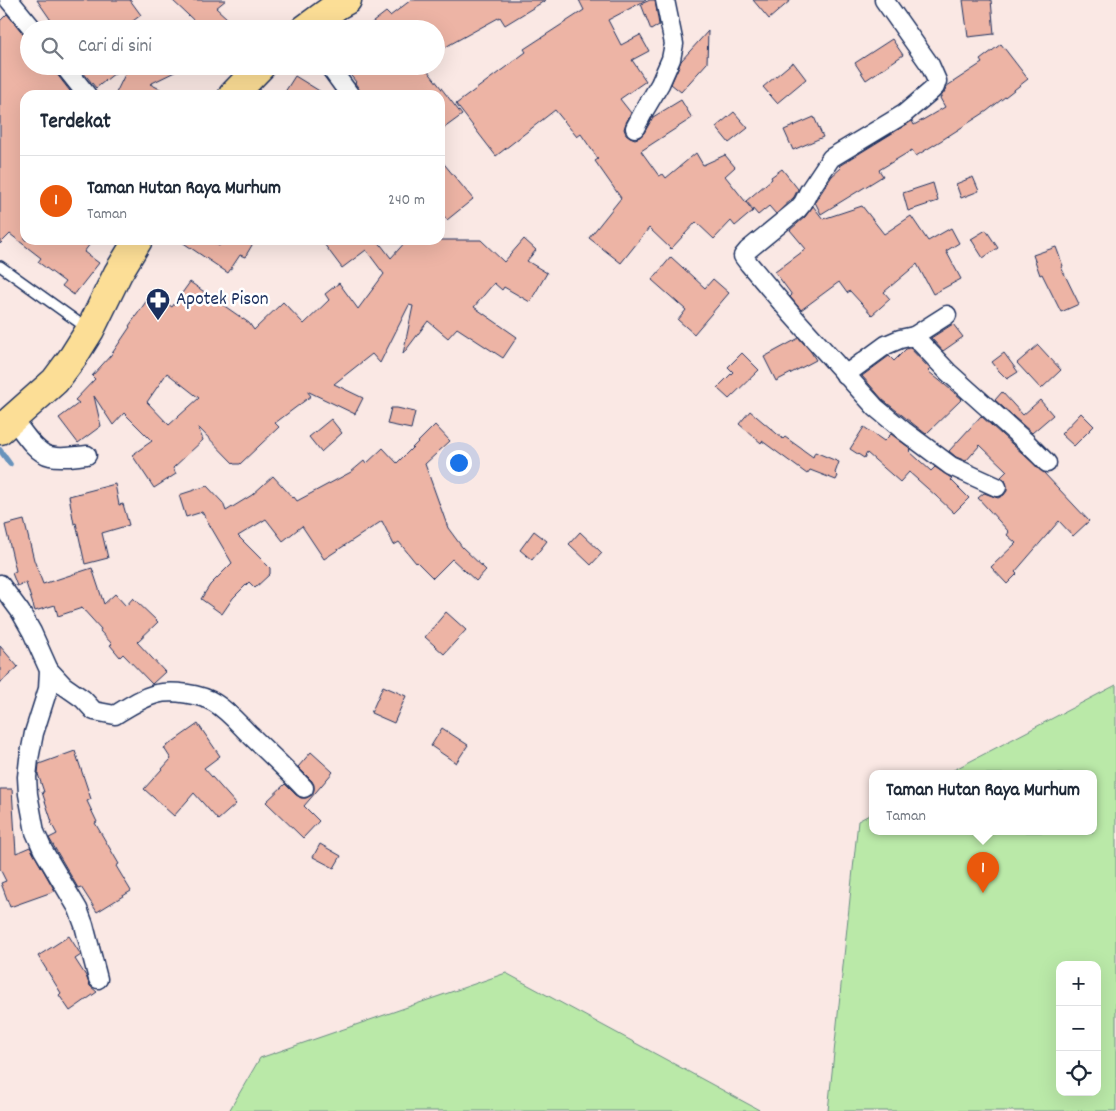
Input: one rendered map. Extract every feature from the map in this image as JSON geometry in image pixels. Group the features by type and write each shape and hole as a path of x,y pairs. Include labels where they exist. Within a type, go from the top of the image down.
{"highway":[{"path":"317,20 340,2"},
{"path":"238,90 252,75"},
{"path":"5,426 55,381 73,357 90,330 118,273 135,245"}],"street":[{"path":"9,0 26,20"},
{"path":"635,128 664,76 671,59 674,44 664,0"},
{"path":"884,0 930,65 937,80 935,87 904,114 831,158 798,209 743,256 792,315 876,408 930,452 951,466 997,487"},
{"path":"71,75 83,90"},
{"path":"336,75 346,90"},
{"path":"845,375 886,345 914,336 947,315"},
{"path":"914,336 948,372 1047,463"},
{"path":"5,426 49,456 69,457 87,455"},
{"path":"0,584 20,611 32,632 49,670 63,685 83,699 94,710 115,716 137,702 157,694 179,693 200,697 215,703 267,750 304,788"},
{"path":"49,670 48,689 34,733 29,759 28,794 35,832 43,850 78,909 98,979"}],"lane":[{"path":"0,266 90,330"}],"green space":[{"path":"1116,685 1116,1111 828,1111 858,821 869,815 869,835 1097,835 1097,770 954,770"},
{"path":"506,973 761,1111 229,1111 260,1058"}],"building":[{"path":"37,0 130,0 141,15 134,20 51,20"},
{"path":"172,0 226,0 216,8 229,20 193,20"},
{"path":"411,0 546,0 505,25 500,17 445,48 445,20 376,20 386,12 390,16"},
{"path":"579,0 646,0 608,20 621,45 640,35 649,51 632,60 646,81 620,99 631,113 624,129 630,137 635,139 640,137 653,117 681,100 692,118 641,151 659,176 663,174 666,178 696,153 703,165 725,155 735,167 725,176 753,211 735,226 731,221 714,239 696,222 671,249 649,228 621,263 589,238 621,198 595,161 598,159 581,134 577,137 555,110 496,156 456,104 526,52 524,49 584,10"},
{"path":"655,0 659,25 651,30 641,4"},
{"path":"753,0 791,0 769,19"},
{"path":"963,0 991,0 994,34 968,37"},
{"path":"7,14 20,30 20,75 58,75 69,90 20,90 20,242 10,234 0,244 0,21"},
{"path":"708,31 707,63 681,92 671,84 681,61"},
{"path":"892,39 903,55 866,80 855,63"},
{"path":"1001,44 1028,79 987,111 916,156 912,150 879,170 883,176 821,214 815,202 832,176 841,168 839,166 912,121 914,125 945,107 940,98 947,86 982,63 980,60"},
{"path":"793,62 806,79 777,103 763,87"},
{"path":"85,75 113,75 96,88"},
{"path":"125,75 168,75 150,84 162,90 117,90"},
{"path":"350,75 431,75 443,90 359,90"},
{"path":"295,76 318,90 286,90"},
{"path":"445,93 462,115 445,127"},
{"path":"734,112 748,128 729,143 716,127"},
{"path":"814,117 823,137 793,150 784,130"},
{"path":"445,165 473,199 447,220 445,217"},
{"path":"782,169 798,189 794,197 776,214 769,206 758,215 746,201"},
{"path":"973,177 979,191 961,198 956,184"},
{"path":"933,183 938,201 908,211 903,193"},
{"path":"813,206 823,219 862,206 884,234 911,216 928,241 951,228 959,243 946,251 961,279 933,294 917,264 884,292 890,299 872,315 850,291 847,293 839,282 801,310 790,297 792,295 775,272 806,249 790,230 805,217"},
{"path":"986,230 998,248 983,258 971,239"},
{"path":"524,239 536,250 527,261 547,273 530,302 504,287 502,290 494,283 474,307 517,337 503,358 457,328 448,338 428,321 403,354 413,306 409,305 380,363 372,354 334,384 363,398 355,414 307,391 311,396 275,423 279,427 240,464 234,464 198,427 203,440 173,468 176,474 154,488 132,455 152,441 124,413 113,425 94,396 101,426 78,443 59,418 79,403 75,400 95,379 92,376 111,355 152,293 172,307 190,282 249,323 254,330 283,302 304,324 329,300 325,294 339,283 358,309 384,274 366,250 342,268 325,245 381,245 391,258 403,245 445,245 445,240 481,240 504,262","holes":["167,373 199,398 169,425 147,402"]},
{"path":"24,245 89,245 84,252 99,263 74,295 62,286 65,282 38,262 41,258"},
{"path":"186,245 252,245 245,257 240,255 228,273"},
{"path":"1056,247 1063,266 1061,267 1079,304 1061,312 1042,274 1040,275 1033,255"},
{"path":"671,257 705,288 713,279 729,293 694,334 678,320 686,310 652,280"},
{"path":"953,324 963,337 943,351 931,338"},
{"path":"799,338 816,360 776,381 764,357"},
{"path":"1038,345 1061,370 1041,389 1017,363"},
{"path":"910,348 930,369 928,371 962,399 926,434 883,400 862,376 889,356 894,361 906,349"},
{"path":"742,353 759,370 729,399 717,388 733,372 728,367"},
{"path":"1004,353 1018,372 1007,379 992,362"},
{"path":"1002,392 1023,415 1040,400 1053,415 1032,433 995,400"},
{"path":"391,408 415,412 411,429 387,424"},
{"path":"750,411 783,439 785,437 813,457 815,452 839,462 835,473 838,476 836,480 810,470 807,474 762,441 761,443 739,424"},
{"path":"1081,413 1094,426 1074,446 1061,434"},
{"path":"981,416 1043,472 1089,521 1073,536 1059,521 1007,584 991,567 1016,543 1007,535 1009,532 978,498 984,493 998,498 1004,495 1007,491 1007,486 1005,480 1001,477 1007,471 980,445 966,461 956,457 949,451"},
{"path":"331,419 342,433 321,452 309,437"},
{"path":"435,425 450,441 425,464 448,528 462,547 486,570 476,581 452,559 433,578 416,563 399,542 394,545 382,521 324,559 302,526 283,541 266,519 238,536 270,568 270,574 255,588 249,582 233,598 222,614 201,599 210,585 232,563 202,512 186,517 179,495 207,486 223,503 226,511 252,495 273,476 297,501 351,472 364,461 366,464 383,448 397,463"},
{"path":"864,427 884,441 891,434 911,449 909,451 931,471 935,467 951,478 969,498 954,513 909,472 900,482 867,453 864,458 850,449"},
{"path":"115,484 119,505 123,504 129,525 102,533 108,558 85,564 76,523 74,524 69,496"},
{"path":"24,520 34,560 43,584 92,568 104,604 115,594 126,606 133,598 158,622 137,642 165,672 152,684 123,654 120,657 110,645 112,644 100,631 101,629 82,608 58,616 55,605 35,611 26,583 17,586 12,573 16,571 5,525"},
{"path":"534,531 547,541 532,560 520,550"},
{"path":"580,532 602,553 591,565 569,544"},
{"path":"446,612 466,630 444,654 425,637"},
{"path":"0,646 18,667 0,683"},
{"path":"383,686 406,696 394,723 371,713"},
{"path":"198,724 220,756 204,768 236,804 218,820 194,793 174,816 144,789 171,759 164,748"},
{"path":"442,728 468,745 456,763 431,746"},
{"path":"75,751 91,799 87,801 97,822 95,823 119,864 116,866 131,891 97,912 81,887 78,888 49,838 57,834 51,823 38,774 39,764"},
{"path":"311,752 333,772 304,806 319,821 303,838 266,802 285,784 301,798 312,795 314,785 312,781 298,767"},
{"path":"0,789 12,789 16,853 30,847 55,891 10,907 1,883 6,881 0,869"},
{"path":"320,844 341,856 334,868 313,857"},
{"path":"69,936 81,955 75,959 90,986 97,992 70,1011 38,956"}],"waterway":[{"path":"0,450 10,464"}],"place":[{"name":"Apotek Pison","path":"158,321"},
{"name":"Taman Hutan Raya Murhum","path":"983,893"}]}
